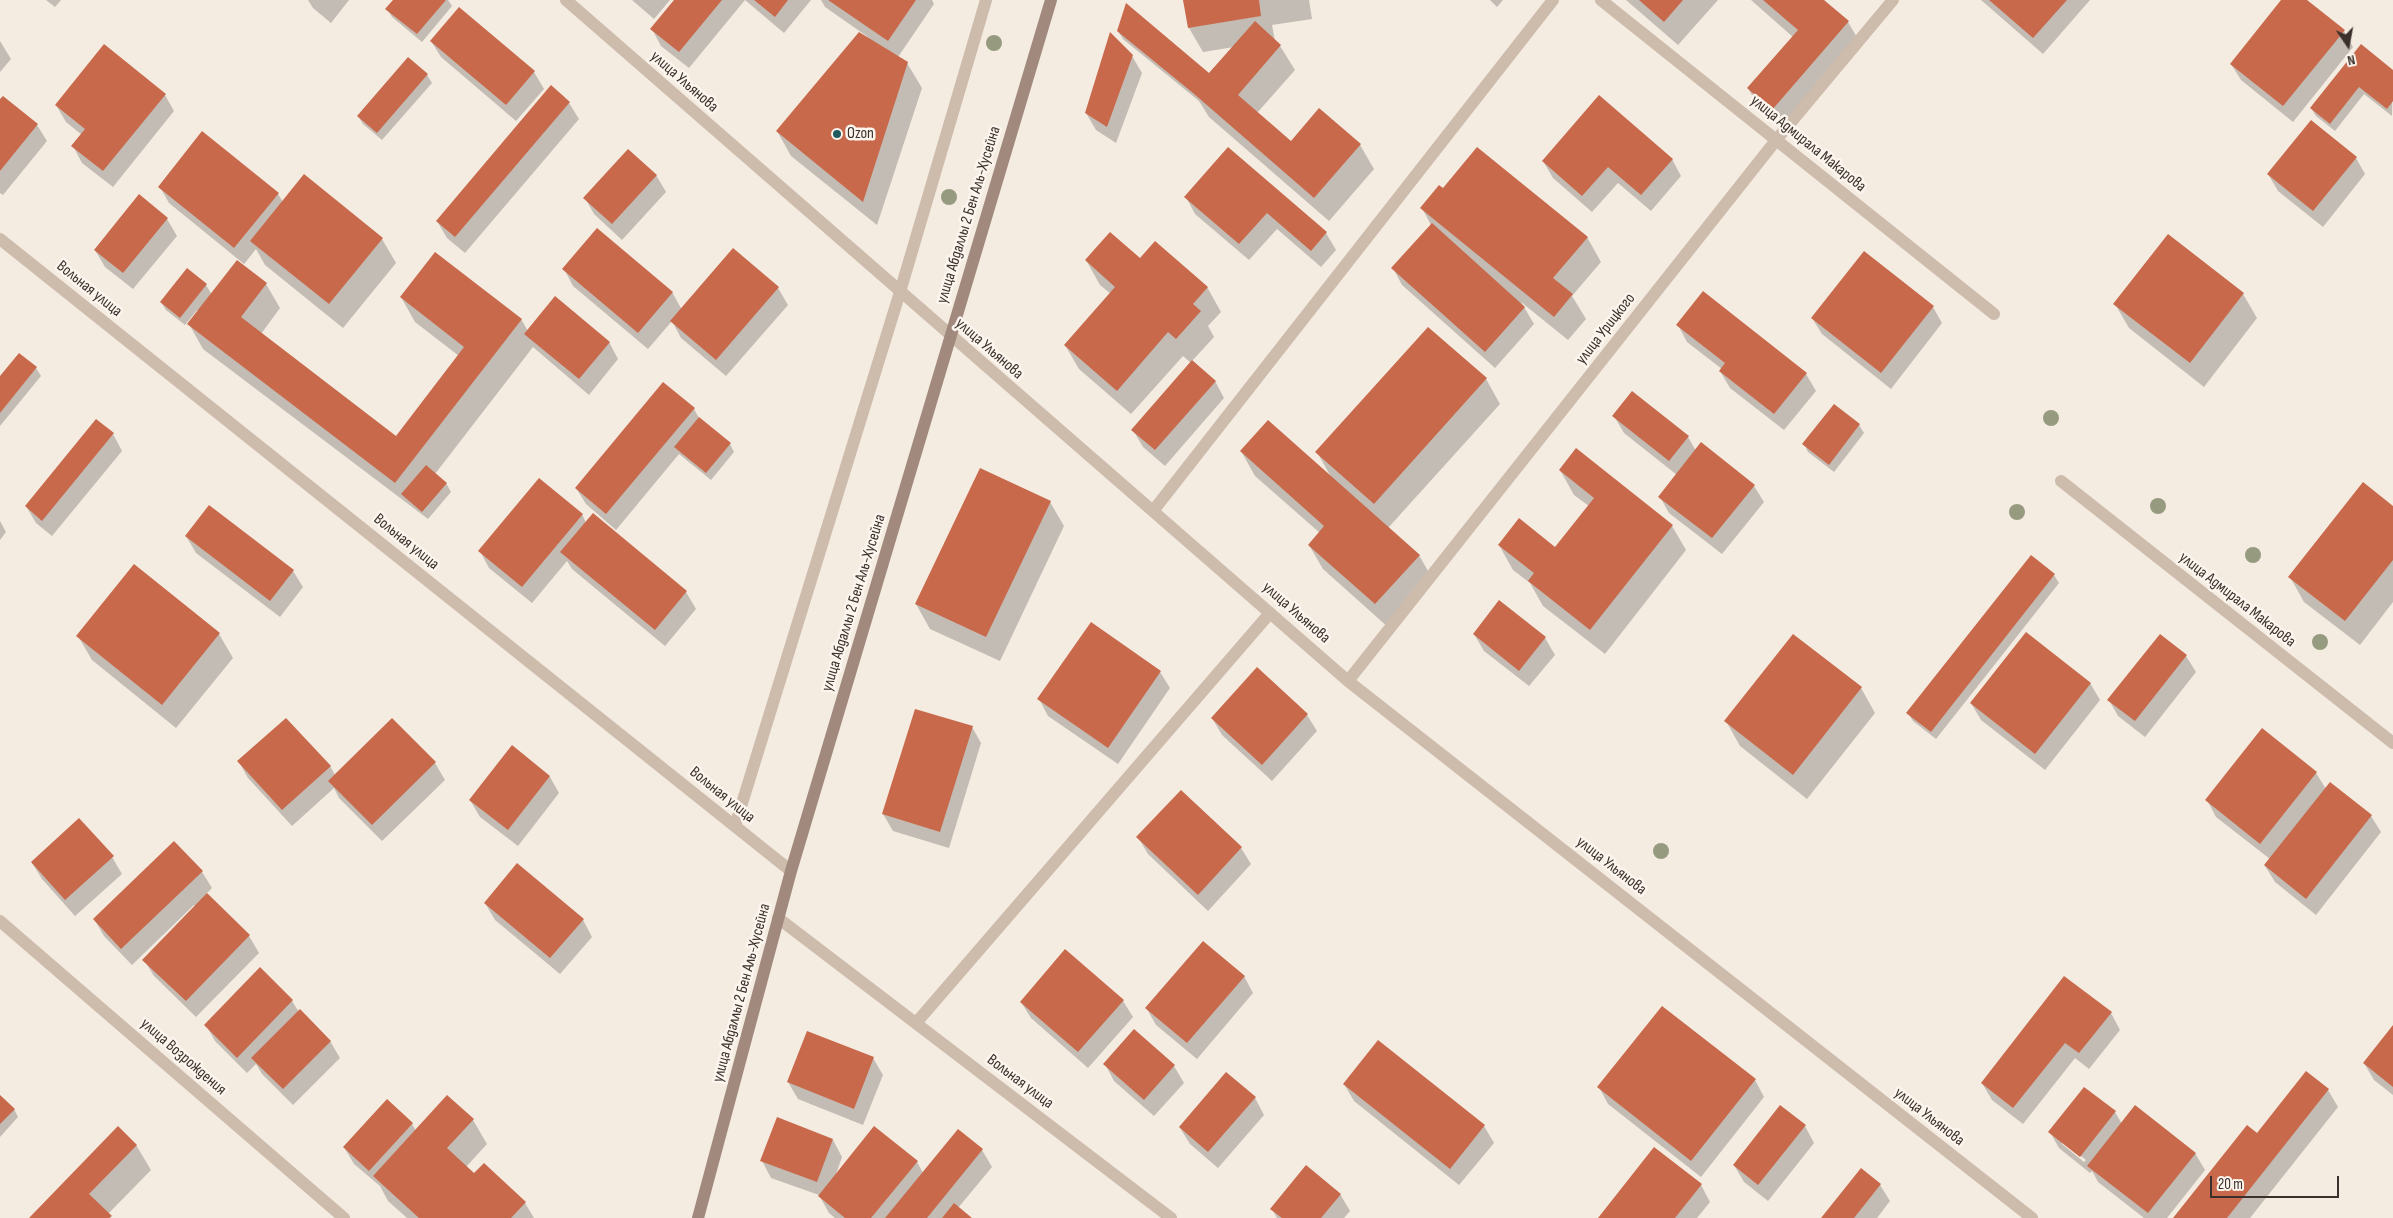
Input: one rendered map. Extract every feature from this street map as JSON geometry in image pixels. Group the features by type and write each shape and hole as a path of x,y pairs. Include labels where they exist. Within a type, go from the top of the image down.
{"main road":[{"name":"улица Абдаллы 2 Бен Аль-Хусейна","path":"698,1218 791,870 1051,0"}],"street":[{"name":"улица Ульянова","path":"566,0 1348,681 2032,1218"},
{"path":"735,826 900,292 986,0"},
{"path":"1153,511 1553,0"},
{"name":"улица Адмирала Макарова","path":"1601,0 1994,314"},
{"name":"улица Урицкого","path":"1348,681 1777,139 1893,0"},
{"name":"Вольная улица","path":"0,239 791,870"},
{"name":"улица Адмирала Макарова","path":"2061,481 2393,743"},
{"path":"916,1023 1270,613"},
{"name":"Вольная улица","path":"778,918 1171,1218"},
{"name":"улица Возрождения","path":"0,921 344,1218"}],"building":[{"path":"393,0 446,0 417,34 385,9"},
{"path":"674,0 722,0 679,52 650,29"},
{"path":"754,0 788,0 775,17"},
{"path":"828,0 916,0 888,41"},
{"path":"1183,0 1259,0 1261,16 1188,28"},
{"path":"1639,0 1683,0 1664,22"},
{"path":"1763,0 1824,0 1849,21 1772,110 1747,88 1798,30"},
{"path":"1989,0 2067,0 2033,38"},
{"path":"2281,0 2307,0 2345,30 2283,106 2230,64"},
{"path":"1126,3 1209,73 1255,21 1281,45 1238,95 1291,141 1319,108 1361,144 1314,198 1193,93 1117,31"},
{"path":"459,7 535,71 506,105 430,41"},
{"path":"859,32 908,62 863,202 776,131"},
{"path":"1110,32 1133,55 1107,127 1085,113"},
{"path":"104,44 166,94 103,171 71,146 85,129 55,105"},
{"path":"2361,44 2393,70 2393,101 2387,109 2359,87 2330,124 2310,108"},
{"path":"408,57 428,74 377,133 357,116"},
{"path":"551,85 570,102 455,237 436,221"},
{"path":"1599,95 1673,159 1641,195 1608,167 1582,196 1542,161"},
{"path":"3,96 38,124 0,171 0,99"},
{"path":"2311,120 2357,157 2313,211 2267,174"},
{"path":"202,131 279,193 234,248 158,187"},
{"path":"1228,147 1327,232 1311,251 1267,213 1239,244 1184,197"},
{"path":"1477,147 1588,237 1553,278 1573,294 1554,317 1420,208 1439,185 1443,188"},
{"path":"628,149 657,175 612,224 583,198"},
{"path":"304,174 383,238 329,304 250,241"},
{"path":"139,194 168,218 123,273 94,250"},
{"path":"1432,223 1525,307 1485,352 1391,268"},
{"path":"597,228 673,292 638,333 562,269"},
{"path":"1110,232 1140,258 1155,241 1208,287 1193,304 1201,311 1176,339 1168,332 1117,391 1064,345 1115,287 1085,260"},
{"path":"2168,234 2244,293 2190,363 2113,304"},
{"path":"733,248 779,287 716,360 670,321"},
{"path":"1864,251 1934,306 1881,373 1811,318"},
{"path":"435,252 522,319 395,483 187,324 237,260 267,283 241,317 396,436 464,347 400,297"},
{"path":"187,268 207,284 180,318 160,302"},
{"path":"1703,291 1807,373 1774,414 1719,371 1725,363 1676,325"},
{"path":"555,296 610,342 579,379 524,334"},
{"path":"1428,327 1487,378 1374,504 1315,452"},
{"path":"19,353 37,367 0,413 0,376"},
{"path":"1192,360 1216,381 1155,450 1131,430"},
{"path":"663,382 695,408 606,514 575,488"},
{"path":"1632,391 1689,436 1669,461 1612,416"},
{"path":"1834,404 1860,424 1829,465 1802,444"},
{"path":"699,417 731,443 706,473 674,447"},
{"path":"96,419 114,433 42,521 25,506"},
{"path":"1268,420 1420,555 1375,604 1308,545 1324,526 1240,451"},
{"path":"1701,442 1755,485 1712,538 1658,497"},
{"path":"1576,448 1673,525 1590,630 1528,581 1534,573 1498,545 1519,518 1555,547 1594,498 1559,470"},
{"path":"426,465 447,483 422,512 401,494"},
{"path":"980,468 1051,501 986,637 915,604"},
{"path":"539,478 583,514 522,587 478,551"},
{"path":"2363,482 2393,506 2393,560 2345,621 2288,577"},
{"path":"209,505 294,570 270,601 185,536"},
{"path":"593,513 687,591 655,630 560,552"},
{"path":"2031,555 2055,574 1931,732 1906,713"},
{"path":"134,564 220,633 162,705 76,636"},
{"path":"1499,600 1546,637 1519,671 1473,634"},
{"path":"1091,622 1161,671 1108,748 1037,699"},
{"path":"2026,632 2091,683 2035,754 1970,703"},
{"path":"1793,634 1862,687 1793,775 1724,721"},
{"path":"2160,634 2187,655 2135,721 2107,700"},
{"path":"1257,667 1308,714 1262,765 1211,718"},
{"path":"915,709 973,726 940,832 882,814"},
{"path":"286,718 331,766 282,810 237,761"},
{"path":"392,718 436,762 372,825 328,781"},
{"path":"2262,728 2317,772 2260,844 2205,800"},
{"path":"512,745 550,776 508,830 469,800"},
{"path":"2330,782 2372,815 2306,899 2264,865"},
{"path":"1181,790 1242,847 1198,895 1136,837"},
{"path":"79,818 114,856 65,900 31,862"},
{"path":"174,841 203,871 121,949 93,919"},
{"path":"517,863 584,919 550,958 484,903"},
{"path":"207,893 250,935 186,1001 142,960"},
{"path":"1203,941 1245,976 1187,1043 1145,1008"},
{"path":"1065,949 1124,1000 1078,1052 1020,1002"},
{"path":"260,967 293,1000 237,1058 204,1025"},
{"path":"2064,976 2112,1012 2079,1053 2065,1043 2013,1108 1981,1083"},
{"path":"1662,1006 1756,1079 1691,1161 1597,1087"},
{"path":"300,1009 331,1041 283,1089 251,1058"},
{"path":"2393,1025 2393,1087 2363,1063"},
{"path":"1134,1029 1175,1065 1144,1100 1103,1064"},
{"path":"807,1031 874,1057 854,1109 787,1082"},
{"path":"1378,1040 1485,1125 1450,1169 1343,1084"},
{"path":"2306,1071 2329,1089 2227,1218 2173,1218 2247,1125 2257,1133"},
{"path":"1226,1072 1256,1097 1208,1152 1179,1127"},
{"path":"2084,1087 2116,1111 2080,1157 2048,1132"},
{"path":"0,1095 15,1109 0,1124"},
{"path":"447,1095 474,1119 447,1148 474,1173 484,1163 526,1202 511,1218 419,1218 373,1176"},
{"path":"387,1099 413,1123 369,1171 343,1147"},
{"path":"1780,1105 1806,1125 1758,1185 1733,1165"},
{"path":"2135,1105 2196,1153 2148,1213 2087,1166"},
{"path":"777,1117 833,1139 817,1182 760,1161"},
{"path":"118,1126 137,1145 89,1194 112,1216 109,1218 29,1218"},
{"path":"874,1126 918,1161 871,1218 845,1218 818,1196"},
{"path":"958,1129 983,1149 927,1218 885,1218"},
{"path":"1654,1147 1702,1184 1675,1218 1598,1218"},
{"path":"1306,1165 1341,1194 1321,1218 1282,1218 1270,1209"},
{"path":"1861,1168 1881,1184 1854,1218 1821,1218"},
{"path":"954,1203 972,1218 942,1218"}],"place":[{"name":"Ozon","path":"837,134"}]}
